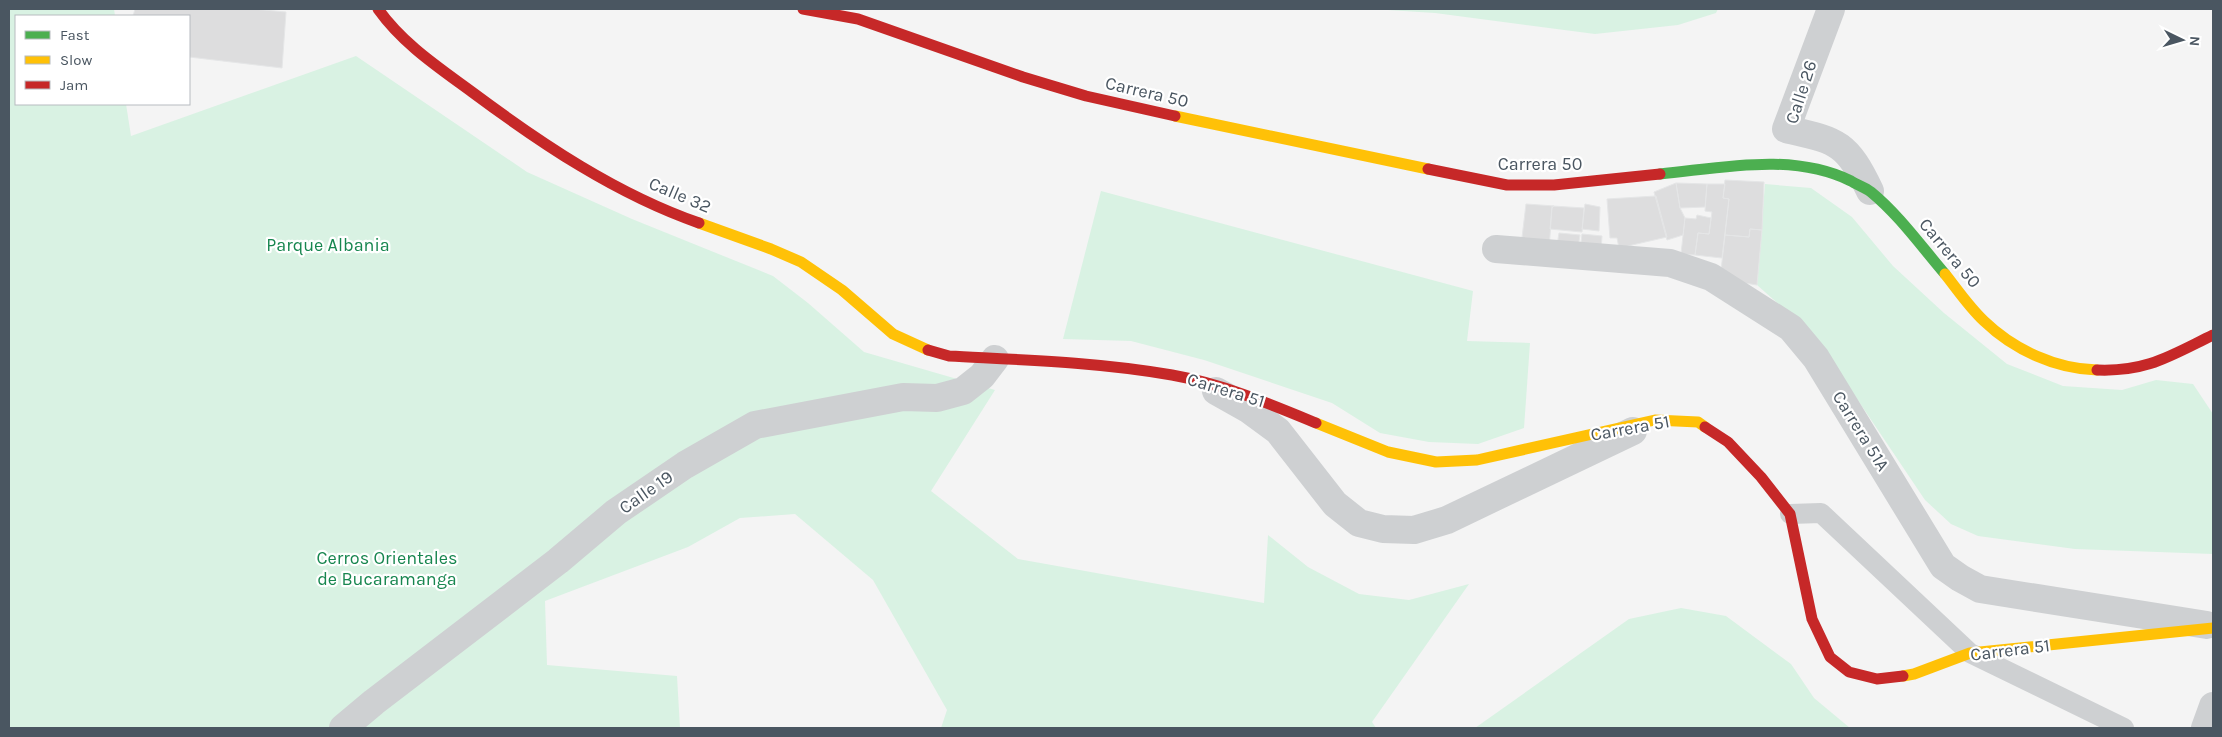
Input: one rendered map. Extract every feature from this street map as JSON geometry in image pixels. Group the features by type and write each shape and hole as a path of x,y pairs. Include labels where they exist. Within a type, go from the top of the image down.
{"street":[{"name":"Calle 32","path":"378,9 400,37 506,118 630,192 677,215 762,244 803,263 839,288 892,333 924,350 949,356 995,358"},
{"name":"Carrera 50","path":"803,9 858,19 1023,77 1086,96 1274,138 1507,185 1554,185 1736,166 1782,164 1810,168 1838,175 1870,191 1906,228 1984,321 2011,341 2048,362 2078,370 2122,371 2154,364 2213,334"},
{"name":"Calle 26","path":"1831,9 1786,129 1827,139 1842,148 1857,163 1870,191"},
{"name":"Carrera 51A","path":"1496,249 1670,264 1711,277 1791,328 1816,358 1944,566 1960,578 1980,588 2213,627"},
{"name":"Carrera 51","path":"995,358 1106,365 1174,375 1246,394 1388,452 1436,462 1477,460 1655,420 1698,422 1728,442 1762,477 1790,514 1812,618 1830,657 1849,672 1877,679 1914,674 1970,653 2213,627"},
{"name":"Calle 19","path":"343,728 374,702 558,561 616,512 685,465 755,425 903,398 937,398 963,391 982,376 995,358"},
{"path":"1201,382 1248,409 1278,432 1341,509 1359,523 1383,529 1414,530 1447,520 1655,420"},
{"path":"2205,728 2213,706"}],"lane":[{"path":"1790,514 1821,513 1970,653 2124,728"}],"green space":[{"name":"Cerros Orientales de Bucaramanga","path":"9,9 114,9 115,15 15,15 15,105 126,105 131,136 356,56 527,172 632,219 773,276 808,303 864,352 995,390 931,491 1018,559 1264,603 1268,535 1308,567 1359,594 1409,600 1469,584 1372,722 1376,728 941,728 947,710 873,580 795,514 740,518 688,547 545,601 547,665 677,676 680,728 9,728"},
{"path":"1372,9 1718,9 1716,13 1678,25 1595,34 1435,13"},
{"path":"1765,184 1811,188 1852,217 1893,266 1944,313 2007,364 2063,386 2122,390 2156,380 2193,384 2213,414 2213,554 2075,549 1978,536 1951,524 1925,500 1814,335 1757,285"},
{"path":"1101,191 1473,291 1467,341 1530,343 1524,428 1478,444 1429,442 1380,433 1332,403 1204,360 1131,341 1063,339"},
{"path":"1681,608 1726,616 1791,664 1814,698 1850,728 1475,728 1629,619"}],"building":[{"path":"135,9 253,9 286,12 282,68 190,57 190,15 133,15"},
{"path":"1725,180 1764,182 1762,230 1750,229 1749,237 1725,235 1729,199 1723,198"},
{"path":"1676,183 1707,184 1705,207 1680,208"},
{"path":"1676,183 1680,208 1685,218 1683,235 1667,240 1654,192"},
{"path":"1707,184 1725,184 1723,198 1729,199 1722,258 1695,255 1698,233 1709,234 1712,212 1705,211"},
{"path":"1656,196 1667,237 1619,248 1617,238 1610,238 1607,199"},
{"path":"1526,204 1554,206 1552,208 1549,249 1521,246"},
{"path":"1585,204 1600,207 1599,231 1582,229"},
{"path":"1552,206 1584,208 1582,232 1550,229"},
{"path":"1697,215 1711,218 1709,234 1698,233 1695,255 1681,254 1685,218 1696,219"},
{"path":"1750,229 1762,230 1757,285 1720,279 1725,235 1749,237"},
{"path":"1559,233 1580,235 1577,254 1556,252"},
{"path":"1582,234 1602,236 1601,250 1580,252"}],"traffic: fast":[{"path":"1660,174 1757,164 1781,164 1828,172 1851,181 1871,192 1900,221 1945,274"}],"traffic: slow":[{"path":"1175,116 1428,169"},
{"path":"699,223 801,262 842,290 893,334 928,350"},
{"path":"1945,274 1979,316 2009,341 2051,362 2082,369 2097,370"},
{"path":"1316,423 1388,452 1436,462 1477,460 1655,420 1698,422 1705,427"},
{"path":"1903,676 1914,674 1970,653 2213,628"}],"traffic: jam":[{"path":"378,9 398,33 422,54 498,111 553,149 638,198 699,223"},
{"path":"803,9 858,19 1023,77 1086,96 1175,116"},
{"path":"1428,169 1507,185 1554,185 1660,174"},
{"path":"2097,370 2130,368 2158,361 2213,335"},
{"path":"928,350 949,356 1089,364 1172,375 1228,389 1316,423"},
{"path":"1705,427 1728,442 1761,477 1790,514 1812,619 1830,657 1849,672 1877,679 1903,676"}],"park label":[{"name":"Parque Albania","path":"328,245"}]}
